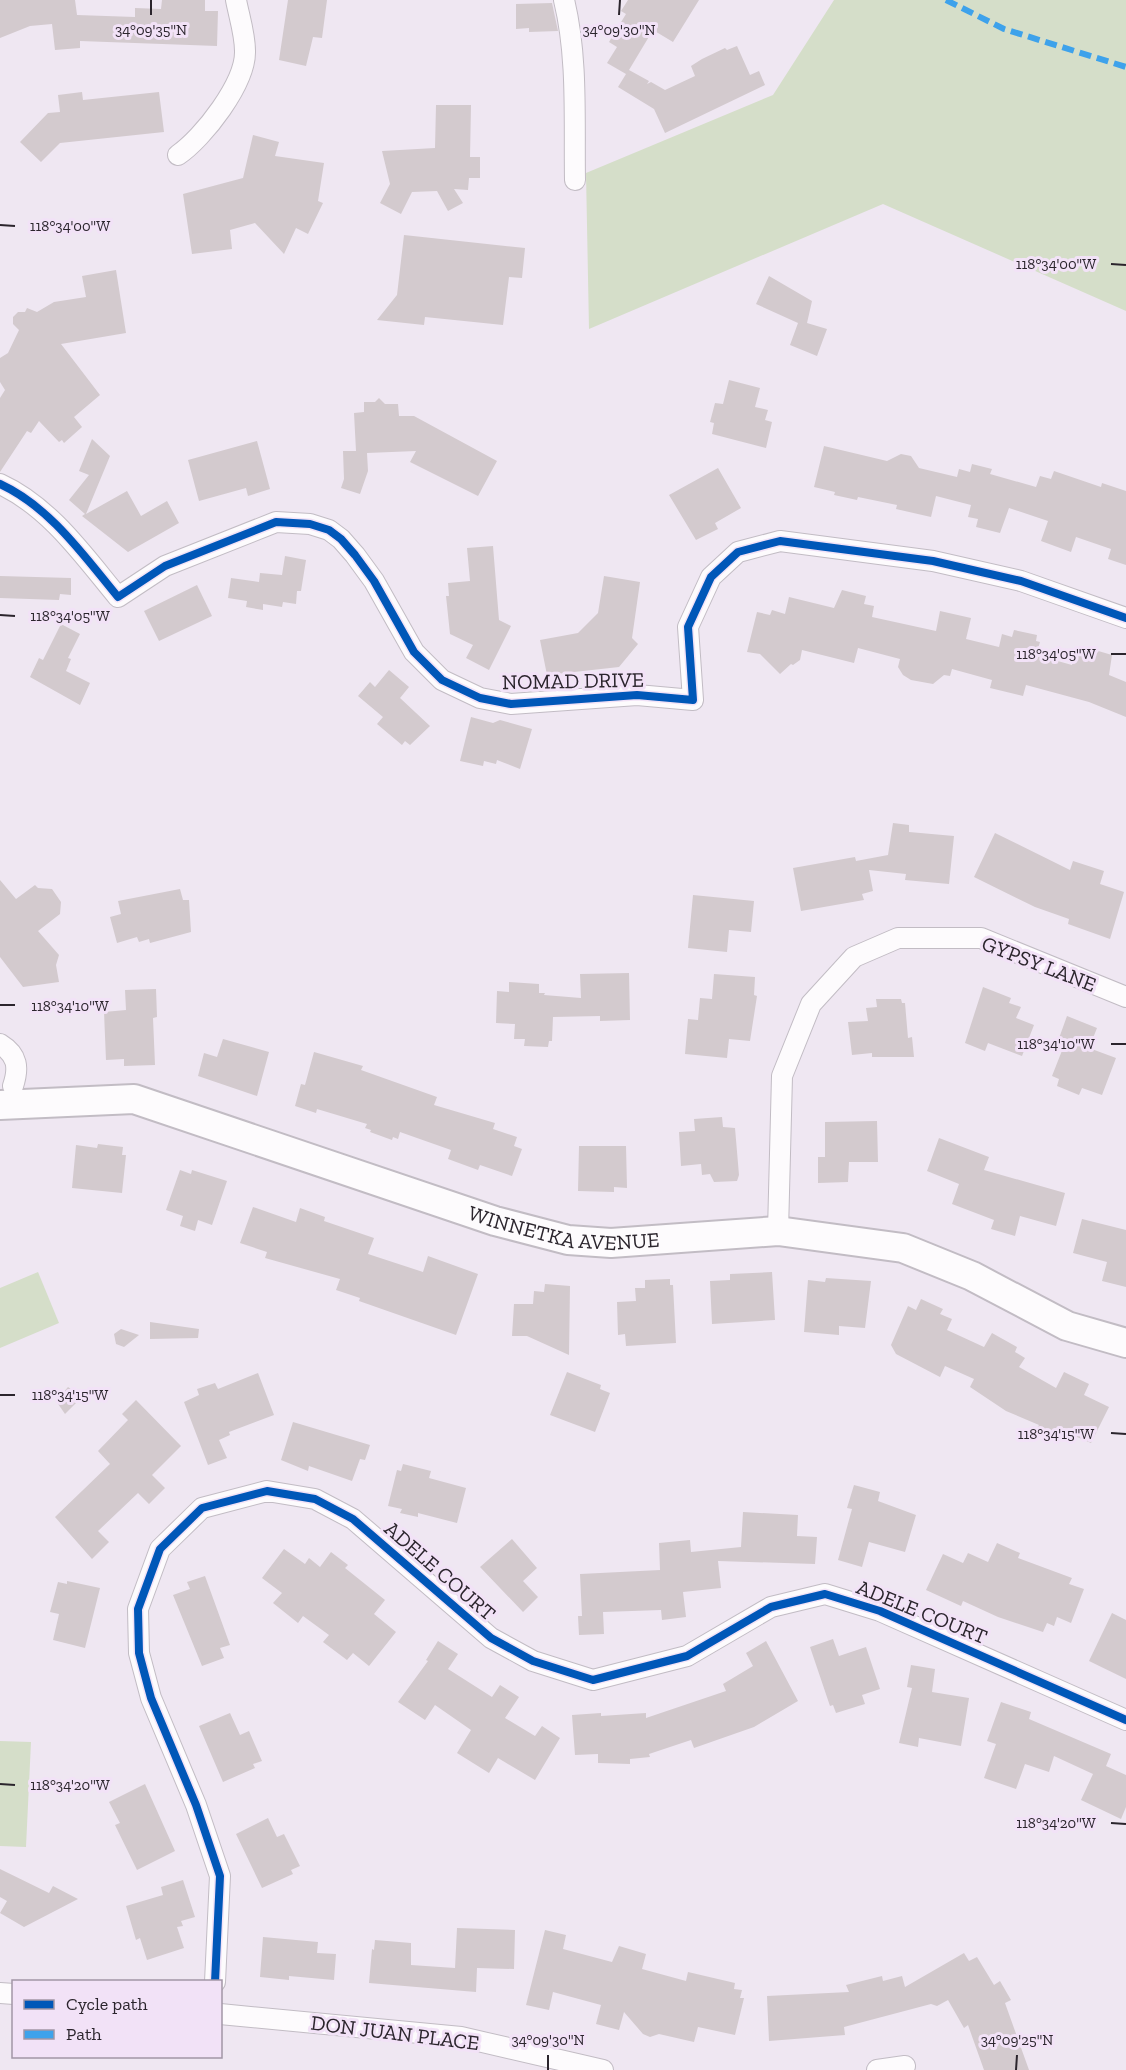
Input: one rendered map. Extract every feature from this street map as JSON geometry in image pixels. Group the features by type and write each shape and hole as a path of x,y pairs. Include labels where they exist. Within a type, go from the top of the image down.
{"main road":[{"name":"WINNETKA AVENUE","path":"9,1092 134,1099 505,1224 568,1240 611,1244 778,1231 903,1248 972,1276 1067,1326 1126,1343"}],"street":[{"path":"178,155 190,147 233,90 243,71 245,51 236,0"},
{"path":"564,0 568,15 573,89 575,180"},
{"name":"NOMAD DRIVE","path":"0,484 11,489 59,527 118,597 165,566 276,522 310,524 329,530 341,539 355,555 374,581 414,651 442,680 480,698 511,704 637,695 693,700 688,627 711,577 738,552 780,541 933,561 1021,581 1126,618"},
{"name":"GYPSY LANE","path":"778,1231 782,1076 811,1004 854,957 898,938 981,938 1126,997"},
{"path":"0,1044 11,1051 16,1060 17,1072 9,1092"},
{"name":"ADELE COURT","path":"215,1980 220,1876 196,1805 151,1698 139,1653 138,1609 160,1549 202,1508 267,1491 315,1499 353,1519 491,1638 533,1661 593,1680 687,1656 771,1606 825,1594 880,1611 1126,1720"},
{"name":"DON JUAN PLACE","path":"222,2014 460,2037 603,2070"},
{"path":"877,2070 905,2066"}],"green space":[{"path":"834,0 1126,0 1126,311 883,204 589,329 586,173 773,95"},
{"path":"38,1272 59,1323 0,1348 0,1288"},
{"path":"0,1741 31,1742 26,1847 0,1846"}],"building":[{"path":"0,0 75,0 77,15 135,17 135,8 161,9 162,0 205,0 205,11 218,11 217,46 80,41 80,48 55,50 52,24 30,26 0,38"},
{"path":"288,0 327,0 322,38 313,37 306,66 279,60"},
{"path":"628,0 699,0 673,42 653,30 629,70 649,81 647,84 651,82 665,90 695,76 691,66 702,59 725,48 727,50 737,46 750,75 759,71 765,85 665,133 654,109 618,87 626,74 607,63 617,47 609,42 626,14 621,11"},
{"path":"552,3 558,31 529,32 529,28 516,29 516,4"},
{"path":"82,92 83,100 159,92 164,132 60,143 41,162 20,142 48,113 60,112 58,95"},
{"path":"436,105 471,105 470,157 480,157 480,178 469,178 468,190 454,189 463,203 448,211 437,191 412,192 401,214 380,203 390,184 382,151 435,148"},
{"path":"253,135 279,142 275,156 324,163 318,201 323,203 308,234 296,228 284,254 255,223 230,230 232,249 192,254 183,194 243,178"},
{"path":"404,235 525,248 522,278 509,277 503,325 425,317 424,325 377,320 397,295"},
{"path":"116,270 126,333 61,344 100,395 74,417 82,427 64,443 62,440 59,442 39,421 31,433 27,431 0,472 0,398 5,390 0,382 0,358 8,353 19,330 13,324 13,317 18,312 25,312 27,308 37,312 54,302 86,297 82,276"},
{"path":"769,276 812,301 807,323 827,329 817,356 790,345 798,323 756,304"},
{"path":"729,380 760,388 755,407 768,410 765,420 772,422 766,448 712,434 714,423 710,422 715,403 723,404"},
{"path":"379,398 385,404 398,404 399,416 414,416 497,461 478,496 410,462 416,451 367,453 368,471 360,494 341,488 344,479 343,451 356,451 354,413 364,412 364,402 375,402"},
{"path":"92,439 110,456 86,514 127,491 141,516 167,501 179,523 128,552 82,516 85,514 69,500 89,475 79,471"},
{"path":"257,441 270,489 248,496 246,488 199,501 188,460"},
{"path":"824,446 887,461 901,454 911,456 919,468 957,477 959,469 970,472 972,464 992,469 990,474 1036,487 1040,476 1051,479 1054,471 1101,487 1102,483 1126,491 1126,565 1108,559 1111,549 1076,537 1071,552 1041,541 1048,521 1009,508 1000,533 976,527 978,519 968,517 971,505 936,496 931,517 896,509 897,505 834,495 835,492 814,487"},
{"path":"718,468 741,508 715,523 718,529 696,540 669,495"},
{"path":"493,546 499,620 511,626 489,670 466,658 473,645 450,634 446,596 449,596 448,583 470,581 467,548"},
{"path":"285,556 306,560 301,591 297,591 296,604 283,602 282,607 263,604 263,610 246,607 247,601 228,598 231,578 259,582 260,573 282,575"},
{"path":"0,576 71,578 71,595 60,594 59,600 0,598"},
{"path":"604,576 640,582 632,638 638,644 619,667 547,675 540,640 578,633 598,613"},
{"path":"197,585 212,616 159,641 144,611"},
{"path":"842,590 866,596 864,604 874,606 872,617 936,631 940,611 971,618 966,639 999,647 1002,634 1012,637 1014,630 1037,635 1036,641 1040,642 1036,655 1072,665 1075,653 1086,656 1088,648 1112,655 1109,675 1126,682 1126,717 1089,702 1026,685 1023,696 990,688 992,680 952,669 950,676 944,675 933,684 911,680 903,675 898,667 900,659 858,648 854,663 802,650 800,660 791,664 780,674 760,654 747,652 757,612 770,615 772,610 785,614 789,597 834,608"},
{"path":"61,624 80,634 68,658 71,659 66,671 90,683 80,705 30,677 39,658 43,660"},
{"path":"389,670 409,687 400,698 430,726 410,745 405,741 402,745 377,724 383,717 358,696 370,682 375,687"},
{"path":"471,717 493,723 500,720 532,729 520,769 497,760 496,764 484,761 483,766 460,761"},
{"path":"893,823 909,825 909,832 954,836 949,884 905,880 906,874 869,870 873,891 862,894 864,900 801,911 793,868 855,857 856,861 888,855"},
{"path":"995,833 1070,870 1073,861 1104,871 1100,884 1124,892 1110,939 1068,924 1069,919 1035,907 974,877"},
{"path":"0,880 16,899 35,885 38,888 52,889 61,902 60,914 38,931 59,955 56,965 59,982 23,987 0,957"},
{"path":"180,889 183,900 189,900 191,932 150,943 149,939 139,942 137,937 117,943 110,917 121,914 118,901"},
{"path":"693,895 754,901 751,932 729,930 727,952 688,948"},
{"path":"629,973 630,1020 600,1021 600,1016 553,1017 552,1041 549,1041 548,1047 524,1046 525,1039 514,1039 515,1024 496,1023 497,991 509,992 509,982 539,984 539,993 545,993 544,995 581,998 580,974"},
{"path":"714,974 755,977 754,995 757,996 750,1041 729,1039 727,1058 685,1054 688,1019 698,1020 700,998 712,999"},
{"path":"983,987 1011,998 1009,1003 1021,1007 1016,1018 1034,1025 1022,1056 988,1043 985,1051 965,1043"},
{"path":"156,989 157,1017 153,1018 155,1065 124,1066 124,1059 106,1060 104,1012 126,1010 125,990"},
{"path":"876,999 901,999 902,1003 905,1003 908,1038 912,1037 914,1057 872,1057 872,1053 852,1055 848,1022 868,1021 866,1008 877,1007"},
{"path":"1067,1016 1097,1028 1089,1048 1116,1058 1102,1095 1082,1088 1079,1095 1057,1086 1059,1079 1052,1076 1065,1043 1058,1041"},
{"path":"223,1039 269,1052 257,1096 198,1076 204,1053 217,1057"},
{"path":"314,1052 363,1066 361,1070 437,1097 434,1105 495,1123 493,1129 517,1137 514,1146 522,1149 512,1176 480,1165 478,1170 448,1159 451,1150 400,1132 398,1139 393,1137 392,1140 370,1132 371,1130 365,1128 367,1124 317,1109 316,1113 295,1106 301,1084 305,1085"},
{"path":"722,1117 723,1127 735,1128 739,1175 737,1181 714,1182 710,1174 702,1175 701,1164 681,1166 679,1132 695,1131 694,1119"},
{"path":"877,1121 878,1162 849,1162 848,1182 818,1183 818,1157 825,1157 825,1122"},
{"path":"939,1138 989,1157 984,1170 1065,1193 1056,1226 1020,1216 1015,1236 991,1229 994,1220 952,1204 959,1184 927,1171"},
{"path":"98,1144 123,1147 122,1155 126,1155 122,1193 72,1188 76,1145 97,1148"},
{"path":"579,1146 626,1146 627,1188 614,1187 614,1192 578,1191"},
{"path":"180,1170 191,1174 192,1170 227,1181 212,1225 198,1220 195,1231 180,1226 183,1216 166,1210"},
{"path":"253,1207 296,1222 300,1208 325,1217 324,1221 374,1238 368,1254 423,1272 428,1256 478,1274 456,1335 359,1301 360,1298 336,1290 340,1279 265,1258 267,1252 240,1243"},
{"path":"1082,1219 1126,1230 1126,1287 1102,1281 1107,1262 1073,1253"},
{"path":"772,1272 775,1320 712,1324 710,1281 730,1280 730,1274"},
{"path":"826,1278 871,1281 865,1328 839,1326 839,1335 804,1332 808,1280 825,1282"},
{"path":"670,1279 670,1285 673,1285 676,1343 626,1346 625,1334 618,1335 617,1302 636,1301 635,1288 645,1288 645,1280"},
{"path":"545,1284 570,1286 569,1355 527,1336 512,1336 514,1304 533,1304 534,1291 544,1292"},
{"path":"921,1299 943,1309 940,1314 952,1319 947,1330 984,1347 992,1333 1017,1347 1015,1352 1025,1358 1019,1367 1056,1388 1064,1372 1089,1384 1084,1395 1109,1407 1091,1443 1070,1434 1066,1442 1037,1428 1039,1425 1006,1411 970,1387 974,1379 945,1366 940,1377 896,1354 891,1345 908,1306 916,1310"},
{"path":"150,1322 199,1329 198,1338 150,1339"},
{"path":"121,1329 139,1335 124,1347 116,1344 114,1334"},
{"path":"567,1372 601,1385 600,1389 610,1393 595,1432 550,1415"},
{"path":"258,1373 274,1415 229,1432 230,1435 219,1440 227,1458 208,1465 184,1402 199,1395 197,1389 215,1383 218,1389"},
{"path":"68,1387 82,1397 65,1414 56,1401"},
{"path":"136,1400 181,1446 152,1475 165,1488 149,1504 138,1493 98,1531 109,1542 92,1559 55,1517 110,1464 98,1451 128,1420 122,1414"},
{"path":"293,1422 370,1445 365,1460 360,1459 352,1481 309,1466 308,1471 281,1460"},
{"path":"403,1464 431,1471 429,1478 466,1488 457,1523 418,1513 418,1517 400,1513 402,1509 388,1506 397,1470 401,1471"},
{"path":"854,1485 880,1492 878,1501 916,1515 905,1552 869,1542 862,1567 838,1560 852,1509 847,1508"},
{"path":"743,1512 798,1515 797,1536 817,1537 815,1564 718,1561 721,1588 683,1592 686,1617 662,1620 661,1610 603,1612 604,1634 579,1635 578,1616 582,1616 580,1574 660,1570 659,1543 690,1540 691,1552 741,1547"},
{"path":"512,1539 537,1568 523,1581 538,1597 523,1612 480,1567"},
{"path":"997,1543 1020,1553 1018,1558 1072,1578 1069,1584 1084,1589 1071,1623 1057,1617 1054,1626 1047,1623 1043,1632 998,1617 963,1601 961,1606 926,1590 943,1554 963,1563 968,1553 988,1562"},
{"path":"284,1549 305,1564 309,1558 320,1567 331,1552 348,1565 345,1568 385,1600 374,1614 396,1632 369,1666 353,1653 347,1660 323,1642 329,1635 303,1616 298,1623 273,1603 282,1593 262,1578"},
{"path":"205,1576 230,1645 220,1648 224,1658 202,1666 173,1595 190,1589 187,1582"},
{"path":"67,1581 100,1588 85,1648 53,1640 59,1614 50,1612 58,1582 67,1584"},
{"path":"1112,1613 1126,1620 1126,1679 1089,1661"},
{"path":"833,1639 839,1656 866,1647 880,1689 862,1695 865,1704 836,1713 833,1705 830,1706 810,1647"},
{"path":"438,1641 458,1654 448,1669 492,1697 500,1685 519,1697 505,1718 535,1736 542,1726 560,1738 535,1780 498,1758 489,1773 457,1753 471,1730 435,1705 425,1720 398,1702 428,1661 426,1660"},
{"path":"766,1641 798,1701 754,1727 694,1748 691,1740 649,1754 650,1757 630,1759 630,1764 598,1763 598,1754 575,1755 572,1715 646,1713 646,1718 726,1691 723,1684 753,1666 746,1653"},
{"path":"911,1665 935,1669 932,1692 969,1698 961,1746 919,1738 918,1747 899,1743 912,1688 907,1687"},
{"path":"1001,1702 1031,1712 1029,1719 1111,1754 1106,1766 1126,1775 1126,1807 1121,1819 1081,1800 1093,1774 1054,1756 1049,1772 1025,1764 1016,1789 984,1778 996,1744 987,1741"},
{"path":"230,1713 240,1735 249,1731 262,1761 253,1764 255,1768 223,1782 199,1726"},
{"path":"145,1784 175,1851 137,1870 115,1825 120,1823 109,1802"},
{"path":"268,1818 277,1837 284,1834 300,1866 291,1870 293,1874 262,1888 236,1834"},
{"path":"0,1869 49,1893 53,1886 78,1899 24,1927 0,1913 7,1901 0,1897"},
{"path":"183,1880 195,1917 181,1921 183,1926 177,1927 184,1948 147,1960 140,1938 136,1940 126,1906 163,1895 161,1887"},
{"path":"457,1928 515,1930 514,1969 477,1968 476,1992 369,1983 375,1940 411,1943 411,1965 455,1968"},
{"path":"545,1930 566,1935 563,1949 612,1962 619,1946 646,1954 642,1969 686,1981 688,1972 735,1983 734,1989 742,1990 740,1998 744,1998 735,2035 698,2027 694,2042 659,2034 650,2037 643,2034 624,2012 619,2030 596,2024 601,2005 553,1992 549,2010 526,2005"},
{"path":"263,1937 318,1942 317,1953 336,1954 334,1980 289,1976 289,1980 260,1977"},
{"path":"964,1953 969,1961 977,1957 994,1985 1000,1981 1011,2000 1005,2003 1029,2070 984,2070 968,2025 964,2028 948,2000 937,2006 931,2004 844,2027 845,2035 769,2041 767,1996 849,1992 846,1985 882,1976 883,1981 902,1976 905,1987"}],"marked path":[{"path":"946,0 1004,29 1126,67"}],"cycle path":[{"path":"0,484 18,494 50,519 79,549 118,597 165,566 276,522 310,524 329,530 341,539 355,555 374,581 414,652 442,680 480,698 511,704 637,695 693,700 688,627 711,577 738,552 780,541 933,561 1021,581 1126,618"},
{"path":"215,1980 220,1876 196,1805 151,1698 139,1653 138,1609 160,1549 202,1508 267,1491 315,1499 353,1519 491,1638 533,1661 593,1680 687,1656 771,1607 825,1594 880,1611 1126,1720"}]}
